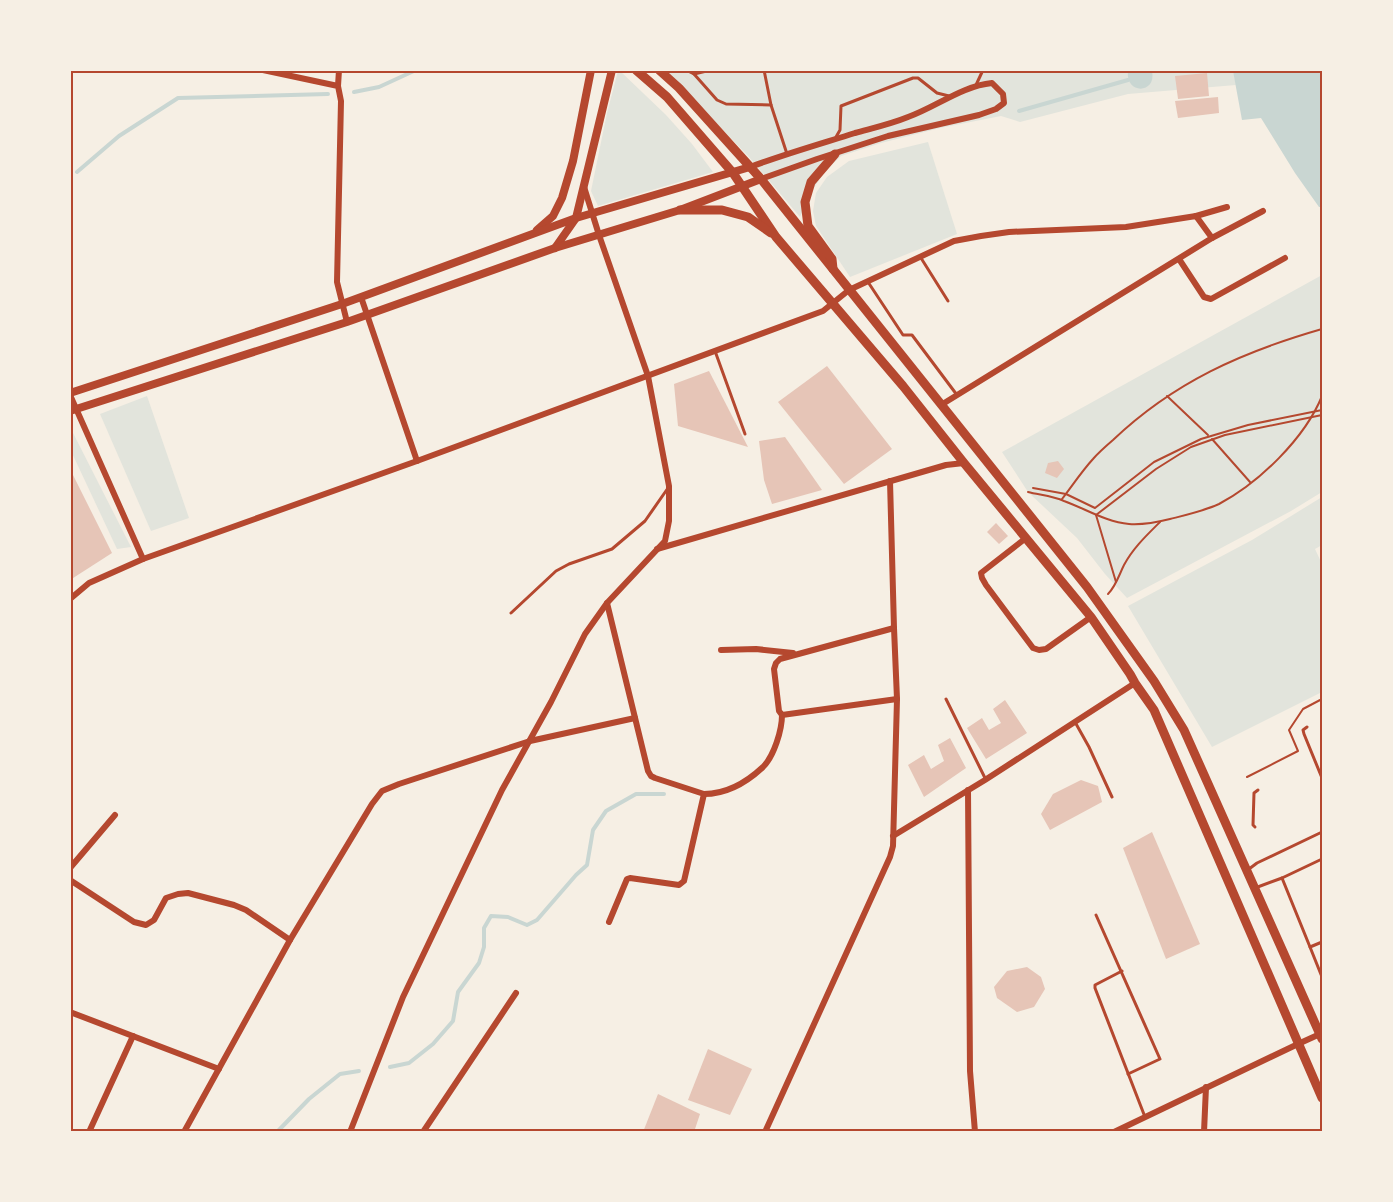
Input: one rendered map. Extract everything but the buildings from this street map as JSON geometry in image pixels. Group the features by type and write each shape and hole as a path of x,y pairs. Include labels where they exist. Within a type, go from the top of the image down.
{"main road":[{"path":"636,70 667,98 733,173 776,237 903,386 1091,617 1130,674 1154,710 1323,1098"},
{"path":"659,70 679,88 761,179 1087,587 1154,681 1184,730 1321,1037"},
{"path":"834,271 832,259 808,226 805,202 811,182 835,154"},
{"path":"680,210 722,210 748,217 776,237"}],"street":[{"path":"263,70 338,86"},
{"path":"339,70 338,86 341,101 337,282 347,322"},
{"path":"532,234 553,216 562,198 573,160 591,70"},
{"path":"555,248 576,218 612,70"},
{"path":"74,410 347,322 555,248 680,210 817,159 888,136 979,115 996,109 1004,103 1003,94 993,83 960,91 907,118 733,173 576,218 342,304 70,394 74,410 143,559"},
{"path":"350,1131 403,997 502,790 552,702 585,634 607,603 665,541 669,521 669,486 648,376 584,187"},
{"path":"70,599 89,583 143,559 417,461 823,311 849,290 954,241 1009,232 1126,227 1196,216 1227,207"},
{"path":"941,405 1212,238 1263,211"},
{"path":"1196,216 1212,238"},
{"path":"1179,258 1204,297 1211,299 1285,258"},
{"path":"361,297 417,461"},
{"path":"657,549 946,465 964,463"},
{"path":"765,1131 890,858 893,846 897,699 890,481"},
{"path":"1026,538 981,573 986,585 1033,648 1046,649 1091,617"},
{"path":"607,603 648,771 651,776 704,794 716,794 741,784 764,766 777,741 782,724 774,669 780,659 894,628"},
{"path":"721,650 756,649 796,654"},
{"path":"893,836 985,780 1135,683"},
{"path":"782,715 897,699"},
{"path":"184,1131 290,940 382,791 530,741 635,718"},
{"path":"968,790 970,1071 975,1131"},
{"path":"609,922 627,879 679,885 684,881 704,794"},
{"path":"70,868 115,815"},
{"path":"70,880 134,922 146,925 154,920 166,898 188,893 246,910 290,940"},
{"path":"423,1131 516,993"},
{"path":"70,1012 219,1069"},
{"path":"89,1131 133,1036"},
{"path":"1114,1131 1298,1044 1321,1037"},
{"path":"1204,1131 1206,1087"}],"lane":[{"path":"686,70 694,74 717,100 726,104 771,105"},
{"path":"694,74 711,70"},
{"path":"764,70 771,105 788,154"},
{"path":"975,87 983,70"},
{"path":"832,140 840,130 841,106 913,78 918,78 937,93 951,97"},
{"path":"920,257 948,301"},
{"path":"867,281 903,334 912,335 957,396"},
{"path":"715,351 746,434"},
{"path":"511,613 556,571 612,549 645,521 669,486"},
{"path":"946,699 985,780"},
{"path":"1075,722 1112,797"},
{"path":"1307,727 1303,730 1304,734 1323,778"},
{"path":"1255,827 1253,825 1253,798 1254,793 1258,790"},
{"path":"1247,870 1323,832"},
{"path":"1255,888 1323,859"},
{"path":"1282,878 1323,977"},
{"path":"1096,915 1160,1059 1128,1074"},
{"path":"1310,947 1323,942"},
{"path":"1122,971 1095,985 1095,988 1145,1117"}],"path":[{"path":"1062,500 1093,459 1135,420 1167,396 1202,375 1236,359 1323,329"},
{"path":"1167,396 1213,440 1251,483"},
{"path":"1028,492 1062,500 1096,515 1130,524 1187,515 1218,504 1251,483 1276,462 1302,430 1323,396"},
{"path":"1033,488 1066,494 1095,508 1154,462 1201,439 1248,425 1323,410"},
{"path":"1096,515 1156,469 1191,447 1225,435 1323,415"},
{"path":"1096,515 1116,582"},
{"path":"1108,594 1124,564 1140,542 1160,521"},
{"path":"1247,777 1298,751 1289,730 1303,709 1323,699"}],"shaded area":[{"path":"1233,70 1236,85 1128,94 1020,122 1001,116 940,128 841,156 825,171 810,194 800,217 749,157 666,71"},
{"path":"618,71 666,115 713,172 598,206 591,191"},
{"path":"1128,71 1152,71 1150,84 1141,89 1136,88 1128,79"},
{"path":"1233,71 1322,71 1322,207 1319,207 1295,173 1261,118 1242,120"},
{"path":"928,142 957,234 850,277 816,226 813,211 816,193 827,177 849,161"},
{"path":"1322,275 1322,492 1291,511 1127,598 1077,538 1028,492 1002,452"},
{"path":"147,396 189,518 151,531 100,414"},
{"path":"70,429 131,547 117,549 71,451"},
{"path":"1322,497 1322,545 1315,549 1322,564 1322,692 1212,747 1128,606 1252,540"}],"waterway":[{"path":"354,92 379,87 416,70"},
{"path":"1019,111 1128,80"},
{"path":"77,172 119,136 178,98 328,94"},
{"path":"390,1067 409,1063 433,1044 453,1021 458,992 479,963 484,947 484,928 491,916 508,917 527,925 537,920 587,865 593,830 606,811 636,794 664,794"},
{"path":"277,1132 309,1099 340,1074 359,1071"}]}
